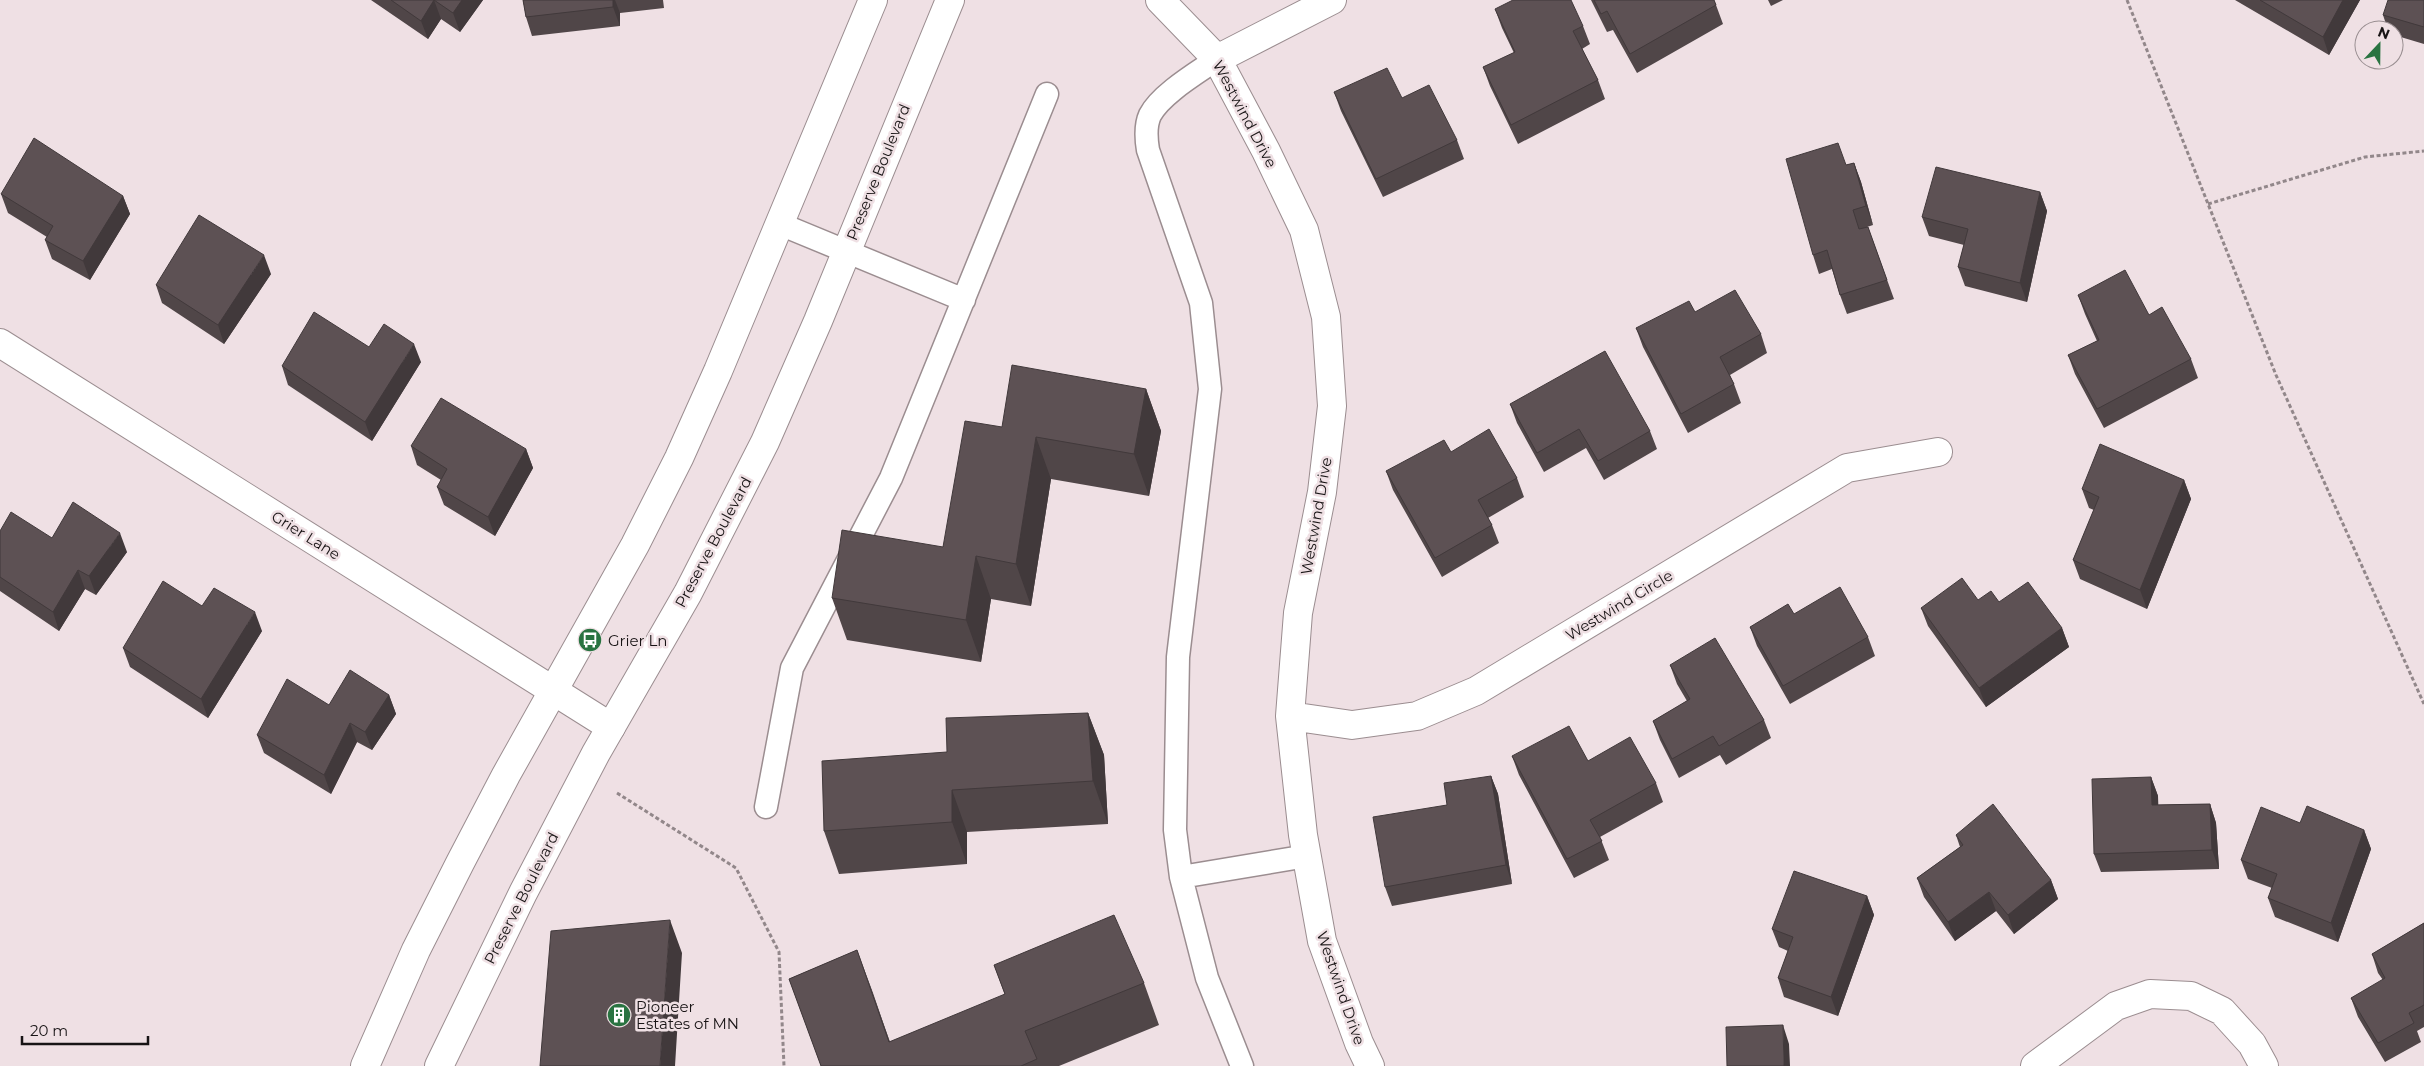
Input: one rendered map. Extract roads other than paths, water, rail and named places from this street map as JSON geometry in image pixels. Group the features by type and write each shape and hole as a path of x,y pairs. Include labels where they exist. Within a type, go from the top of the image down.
{"street":[{"path":"365,1066 416,950 501,784 635,545 679,458 722,362 873,0"},
{"name":"Preserve Boulevard","path":"439,1066 523,893 611,727 688,593 765,442 950,0"},
{"name":"Westwind Drive","path":"1160,0 1216,59 1266,151 1304,230 1326,318 1332,406 1322,492 1298,614 1290,716 1307,856 1322,941 1359,1043 1370,1066"},
{"path":"1216,59 1332,0"},
{"name":"Grier Lane","path":"0,343 611,727"},
{"name":"Westwind Circle","path":"1290,716 1352,725 1417,716 1476,691 1847,468 1938,452"},
{"path":"2036,1066 2116,1006 2150,994 2191,996 2222,1011 2252,1044 2264,1066"}],"lane":[{"path":"1216,59 1159,102 1150,116 1146,133 1148,150 1202,303 1210,389 1178,657 1175,830 1181,878 1207,978 1242,1066"},
{"path":"766,808 792,668 891,478 1047,94"},
{"path":"780,224 964,300"},
{"path":"1181,878 1307,856"}],"place":[{"name":"Grier Ln","path":"590,640"},
{"name":"Pioneer Estates of MN","path":"619,1015"}]}
